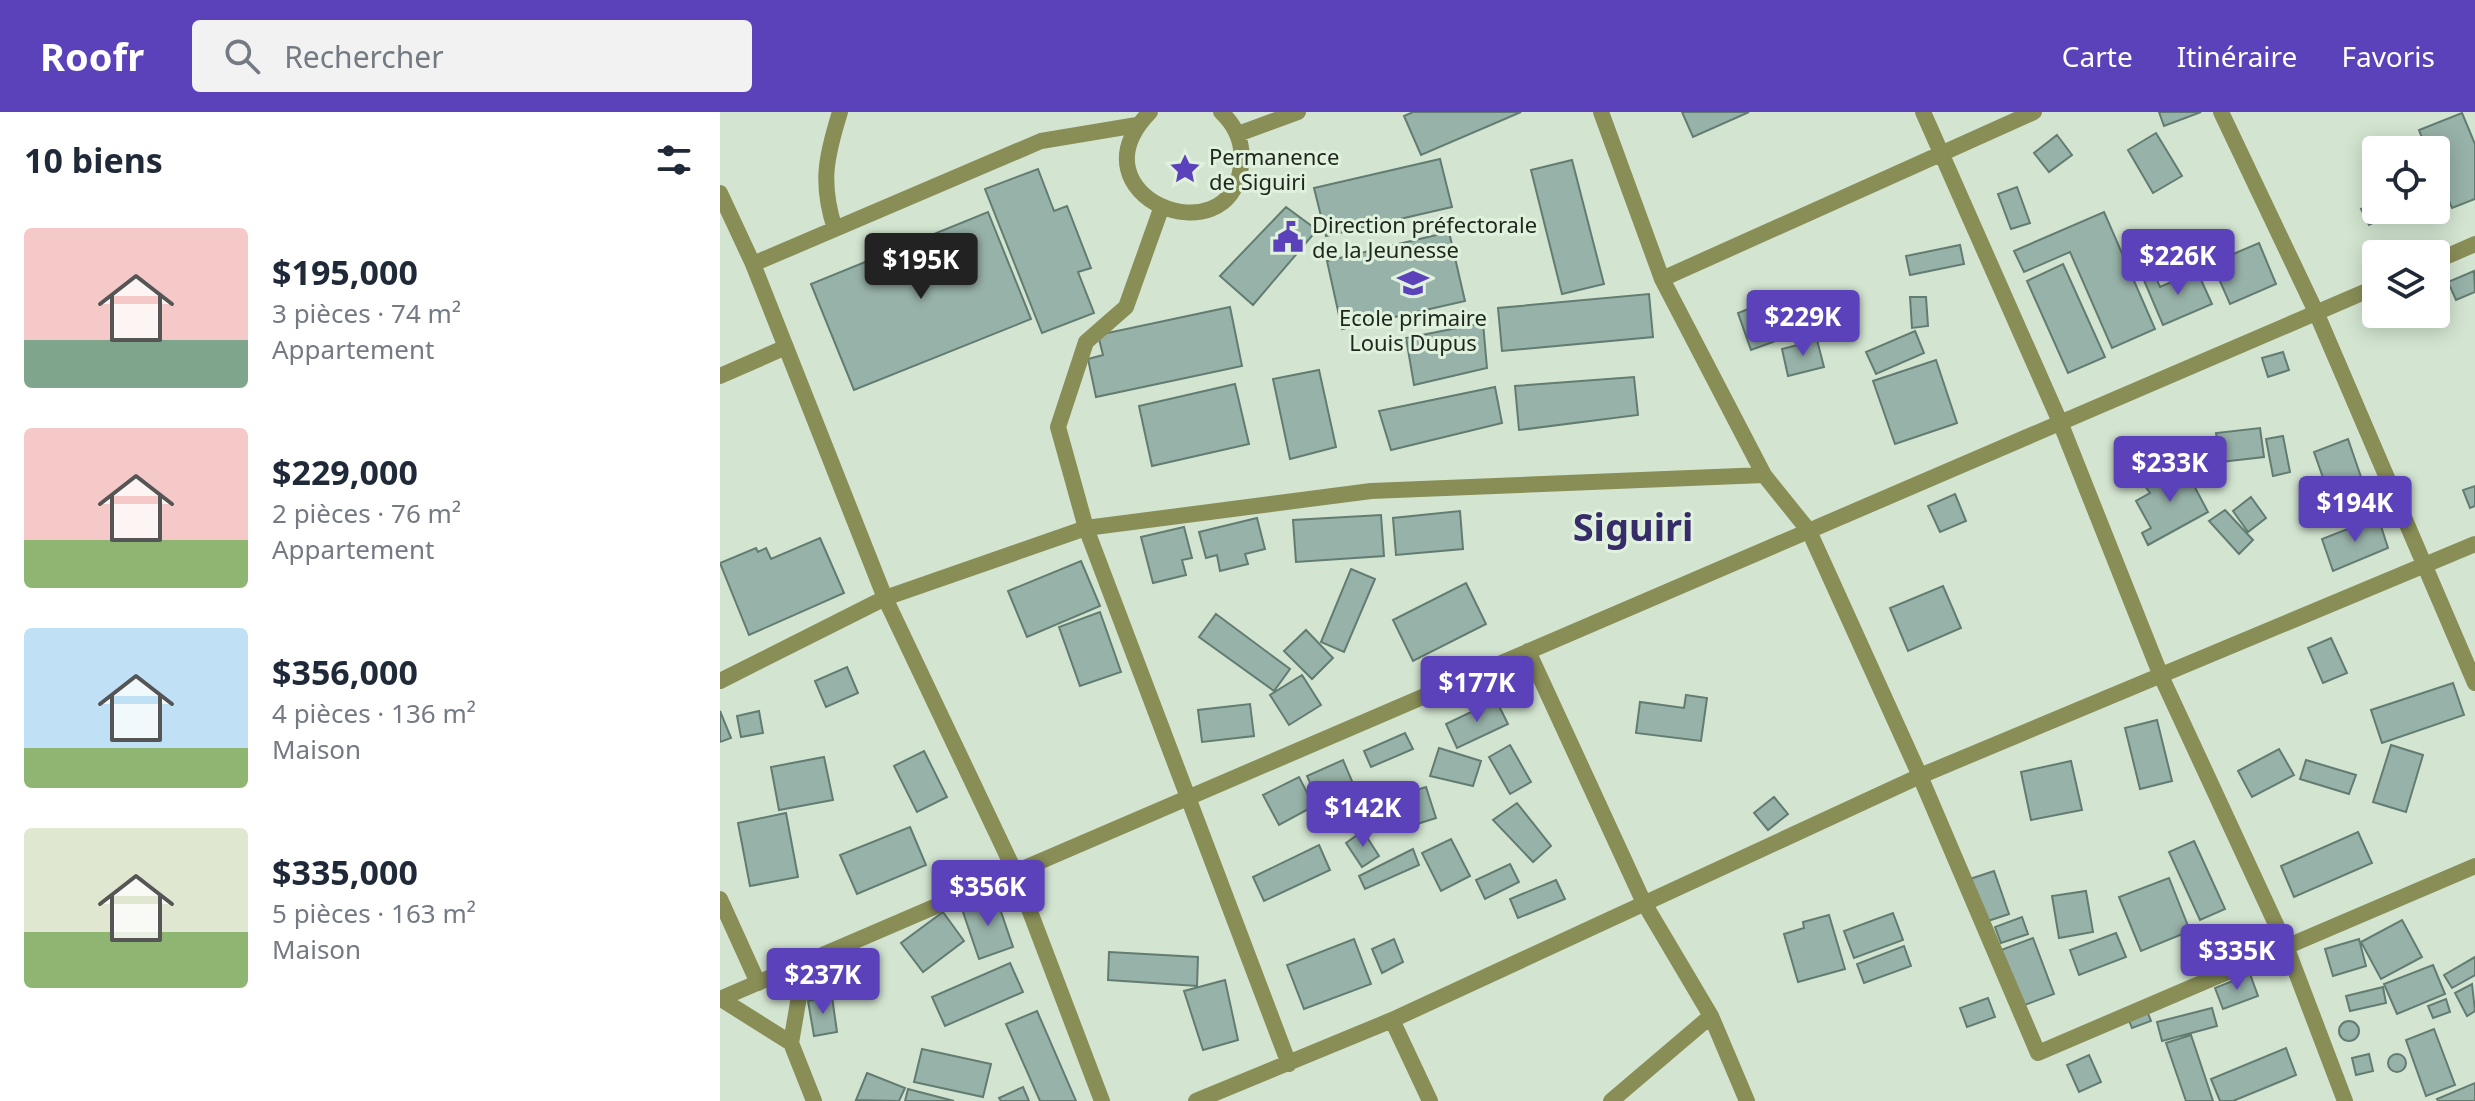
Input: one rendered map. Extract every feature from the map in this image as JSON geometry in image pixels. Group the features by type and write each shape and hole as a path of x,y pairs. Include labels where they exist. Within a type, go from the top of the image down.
{"street":[{"path":"835,229 825,198 826,156 840,112"},
{"path":"1150,112 1137,125 1129,143 1128,163 1133,182 1145,197 1161,209 1180,214 1200,212 1218,204 1232,190 1240,173 1243,153 1238,134 1221,112"},
{"path":"1238,134 1298,112"},
{"path":"1601,112 1662,279 1764,475 1809,531 1920,776 2038,1053 2475,866"},
{"path":"1923,112 2060,422 2161,676 2286,946 2345,1101"},
{"path":"1662,279 2034,112"},
{"path":"2221,112 2316,312 2475,683"},
{"path":"753,264 1041,141 1137,125"},
{"path":"720,193 753,264 885,598 1015,872 1102,1101"},
{"path":"1161,209 1126,307 1086,342 1058,427 1086,528 1289,1064"},
{"path":"2450,255 2475,244"},
{"path":"720,999 2362,293"},
{"path":"720,376 786,347"},
{"path":"720,681 885,598 1086,528 1371,491 1764,475"},
{"path":"1196,1101 1392,1020 1920,776 2475,544"},
{"path":"1528,651 1644,903 1711,1016 1747,1101"},
{"path":"720,899 758,983"},
{"path":"805,962 791,1043 814,1101"},
{"path":"720,999 791,1043"},
{"path":"1611,1101 1711,1016"},
{"path":"1392,1020 1430,1101"}],"building":[{"path":"1413,112 1521,112 1421,155 1404,116"},
{"path":"1682,112 1749,112 1693,137"},
{"path":"2159,112 2201,112 2164,126"},
{"path":"2462,113 2475,144 2475,199 2452,208 2450,136 2421,136 2419,130"},
{"path":"2156,133 2182,176 2153,193 2128,150"},
{"path":"2057,135 2072,155 2049,172 2034,153"},
{"path":"1440,159 1452,207 1326,236 1314,188"},
{"path":"1572,160 1604,284 1562,294 1531,170"},
{"path":"1038,169 1054,211 1067,206 1091,268 1078,272 1094,313 1042,333 985,189"},
{"path":"2017,187 2030,223 2011,229 1998,194"},
{"path":"1286,207 1317,230 1253,305 1220,276"},
{"path":"988,212 1031,319 854,390 811,284"},
{"path":"2104,212 2155,329 2112,348 2070,252 2024,272 2014,251"},
{"path":"1449,232 1465,301 1342,329 1327,261"},
{"path":"2259,243 2276,284 2230,304 2212,263"},
{"path":"1960,245 1964,264 1910,275 1906,256"},
{"path":"2063,264 2105,357 2068,373 2027,281"},
{"path":"2197,271 2212,304 2163,325 2143,278 2154,273 2160,287"},
{"path":"2474,271 2475,292 2456,300 2450,281"},
{"path":"1649,294 1653,337 1502,351 1498,308"},
{"path":"1910,297 1926,297 1928,326 1912,328"},
{"path":"1766,302 1781,339 1751,350 1738,313"},
{"path":"1230,307 1242,366 1096,397 1088,359 1103,355 1098,335"},
{"path":"1483,323 1487,368 1414,385 1406,338"},
{"path":"1915,331 1924,353 1876,374 1866,352"},
{"path":"1817,340 1824,367 1788,376 1782,349"},
{"path":"2283,352 2289,370 2268,377 2262,358"},
{"path":"1936,360 1957,423 1895,444 1873,381"},
{"path":"1319,370 1336,447 1290,459 1273,379"},
{"path":"1634,377 1638,415 1519,430 1515,386"},
{"path":"1235,384 1249,444 1152,466 1139,406"},
{"path":"1495,387 1502,423 1391,450 1379,411"},
{"path":"2260,428 2264,457 2221,462 2216,433"},
{"path":"2283,436 2290,472 2273,476 2266,439"},
{"path":"2348,439 2361,477 2327,489 2314,452"},
{"path":"2183,465 2208,512 2148,545 2142,533 2151,528 2136,501 2150,493 2145,486"},
{"path":"2475,486 2475,506 2470,508 2463,490"},
{"path":"1955,494 1966,521 1940,532 1928,506"},
{"path":"2251,497 2266,518 2248,532 2233,511"},
{"path":"2225,510 2253,540 2239,554 2209,521"},
{"path":"1460,511 1463,549 1396,555 1393,518"},
{"path":"1381,515 1384,556 1296,562 1293,520"},
{"path":"2378,517 2388,548 2333,571 2322,539"},
{"path":"1257,518 1265,549 1245,554 1248,564 1220,571 1217,555 1206,558 1199,532"},
{"path":"1184,527 1192,558 1182,560 1186,575 1153,583 1141,537"},
{"path":"820,538 844,593 749,635 720,563 756,548 758,552 766,548 771,559"},
{"path":"1081,561 1100,606 1027,637 1008,591"},
{"path":"1351,569 1375,579 1344,652 1321,642"},
{"path":"1466,583 1486,624 1413,661 1393,620"},
{"path":"1943,586 1961,628 1908,651 1890,608"},
{"path":"1100,612 1121,672 1080,686 1059,627"},
{"path":"1216,614 1290,669 1274,691 1199,637"},
{"path":"1306,630 1333,658 1312,679 1284,651"},
{"path":"2331,638 2347,673 2323,683 2308,648"},
{"path":"847,667 858,693 826,707 815,681"},
{"path":"1302,675 1321,705 1289,725 1270,695"},
{"path":"2453,683 2464,715 2382,743 2371,710"},
{"path":"1686,695 1707,698 1701,741 1636,733 1640,702 1684,708"},
{"path":"1496,700 1508,724 1457,748 1446,724"},
{"path":"1250,704 1254,736 1202,742 1198,710"},
{"path":"720,711 731,738 720,742"},
{"path":"759,711 763,733 741,737 737,716"},
{"path":"2157,720 2172,781 2140,789 2125,728"},
{"path":"1405,733 1413,749 1371,767 1364,751"},
{"path":"1510,745 1531,782 1510,794 1489,757"},
{"path":"2391,745 2423,755 2406,812 2373,802"},
{"path":"1439,748 1481,761 1473,786 1430,776"},
{"path":"2279,749 2294,775 2252,797 2238,771"},
{"path":"924,751 947,797 917,812 894,766"},
{"path":"824,757 833,800 779,810 771,767"},
{"path":"1343,760 1360,800 1325,816 1307,776"},
{"path":"2306,760 2356,775 2349,794 2300,779"},
{"path":"2071,761 2082,810 2031,820 2021,772"},
{"path":"1299,777 1314,806 1279,825 1263,795"},
{"path":"1426,787 1436,818 1414,825 1404,794"},
{"path":"1774,797 1788,814 1768,830 1754,813"},
{"path":"1517,803 1551,846 1533,862 1493,820"},
{"path":"786,813 798,877 750,886 738,823"},
{"path":"910,827 926,865 857,894 840,855"},
{"path":"1363,831 1379,856 1362,867 1346,843"},
{"path":"2358,832 2372,863 2294,897 2281,866"},
{"path":"1451,839 1470,876 1441,891 1422,853"},
{"path":"2194,841 2225,909 2200,920 2169,852"},
{"path":"1319,845 1330,870 1264,901 1253,877"},
{"path":"1413,849 1419,865 1365,889 1359,876"},
{"path":"1510,864 1519,882 1485,899 1476,880"},
{"path":"1994,871 2009,914 1985,922 1970,879"},
{"path":"2169,878 2190,931 2141,951 2119,897"},
{"path":"1556,880 1565,899 1518,918 1510,899"},
{"path":"2086,891 2093,932 2059,938 2052,896"},
{"path":"996,897 1013,947 979,959 962,909"},
{"path":"943,912 964,941 923,972 901,943"},
{"path":"1893,913 1903,940 1854,958 1844,931"},
{"path":"1829,915 1845,969 1798,982 1784,934 1804,928 1803,922"},
{"path":"2022,917 2028,934 2001,943 1995,927"},
{"path":"2402,920 2422,957 2381,979 2361,942"},
{"path":"2116,933 2126,957 2079,975 2070,950"},
{"path":"2033,938 2054,994 2022,1006 2001,950"},
{"path":"1354,939 1371,984 1304,1009 1287,965"},
{"path":"1394,939 1403,962 1382,973 1372,949"},
{"path":"2359,939 2366,966 2333,976 2325,949"},
{"path":"1904,946 1911,966 1864,983 1857,964"},
{"path":"1109,952 1198,957 1197,986 1108,980"},
{"path":"2475,957 2475,975 2452,988 2444,975"},
{"path":"1010,963 1023,992 945,1026 932,997"},
{"path":"2433,965 2445,994 2397,1014 2384,984"},
{"path":"2250,974 2258,996 2223,1009 2215,988"},
{"path":"1225,980 1238,1040 1203,1050 1184,991"},
{"path":"2472,984 2475,1011 2467,1016 2455,993"},
{"path":"2383,987 2386,1003 2350,1011 2346,996"},
{"path":"832,997 837,1032 814,1036 808,1001"},
{"path":"1988,998 1995,1017 1967,1027 1960,1008"},
{"path":"2446,999 2450,1012 2433,1018 2428,1006"},
{"path":"2212,1008 2217,1026 2162,1041 2157,1022"},
{"path":"1037,1011 1076,1101 1040,1101 1006,1024"},
{"path":"2147,1011 2151,1021 2132,1028 2128,1018"},
{"path":"2349,1021 2356,1024 2359,1031 2356,1038 2349,1041 2342,1038 2339,1031 2342,1024"},
{"path":"2434,1029 2455,1085 2426,1096 2406,1040"},
{"path":"2191,1035 2213,1101 2186,1101 2166,1043"},
{"path":"2286,1048 2296,1075 2233,1101 2220,1101 2211,1079"},
{"path":"922,1049 991,1064 983,1097 914,1082"},
{"path":"2369,1054 2373,1071 2356,1075 2352,1058"},
{"path":"2397,1054 2406,1063 2397,1072 2388,1063"},
{"path":"2089,1055 2101,1082 2079,1092 2067,1065"},
{"path":"867,1073 905,1088 899,1101 856,1100"},
{"path":"2475,1083 2475,1101 2437,1099"},
{"path":"1023,1087 1029,1101 1001,1101 999,1098"},
{"path":"908,1089 954,1101 905,1101"}],"place":[{"name":"Permanence de Siguiri","path":"1185,169"},
{"name":"Direction préfectorale de la Jeunesse","path":"1288,237"},
{"name":"Ecole primaire Louis Dupus","path":"1413,283"}],"district":[{"name":"Siguiri","path":"1633,526"}]}
